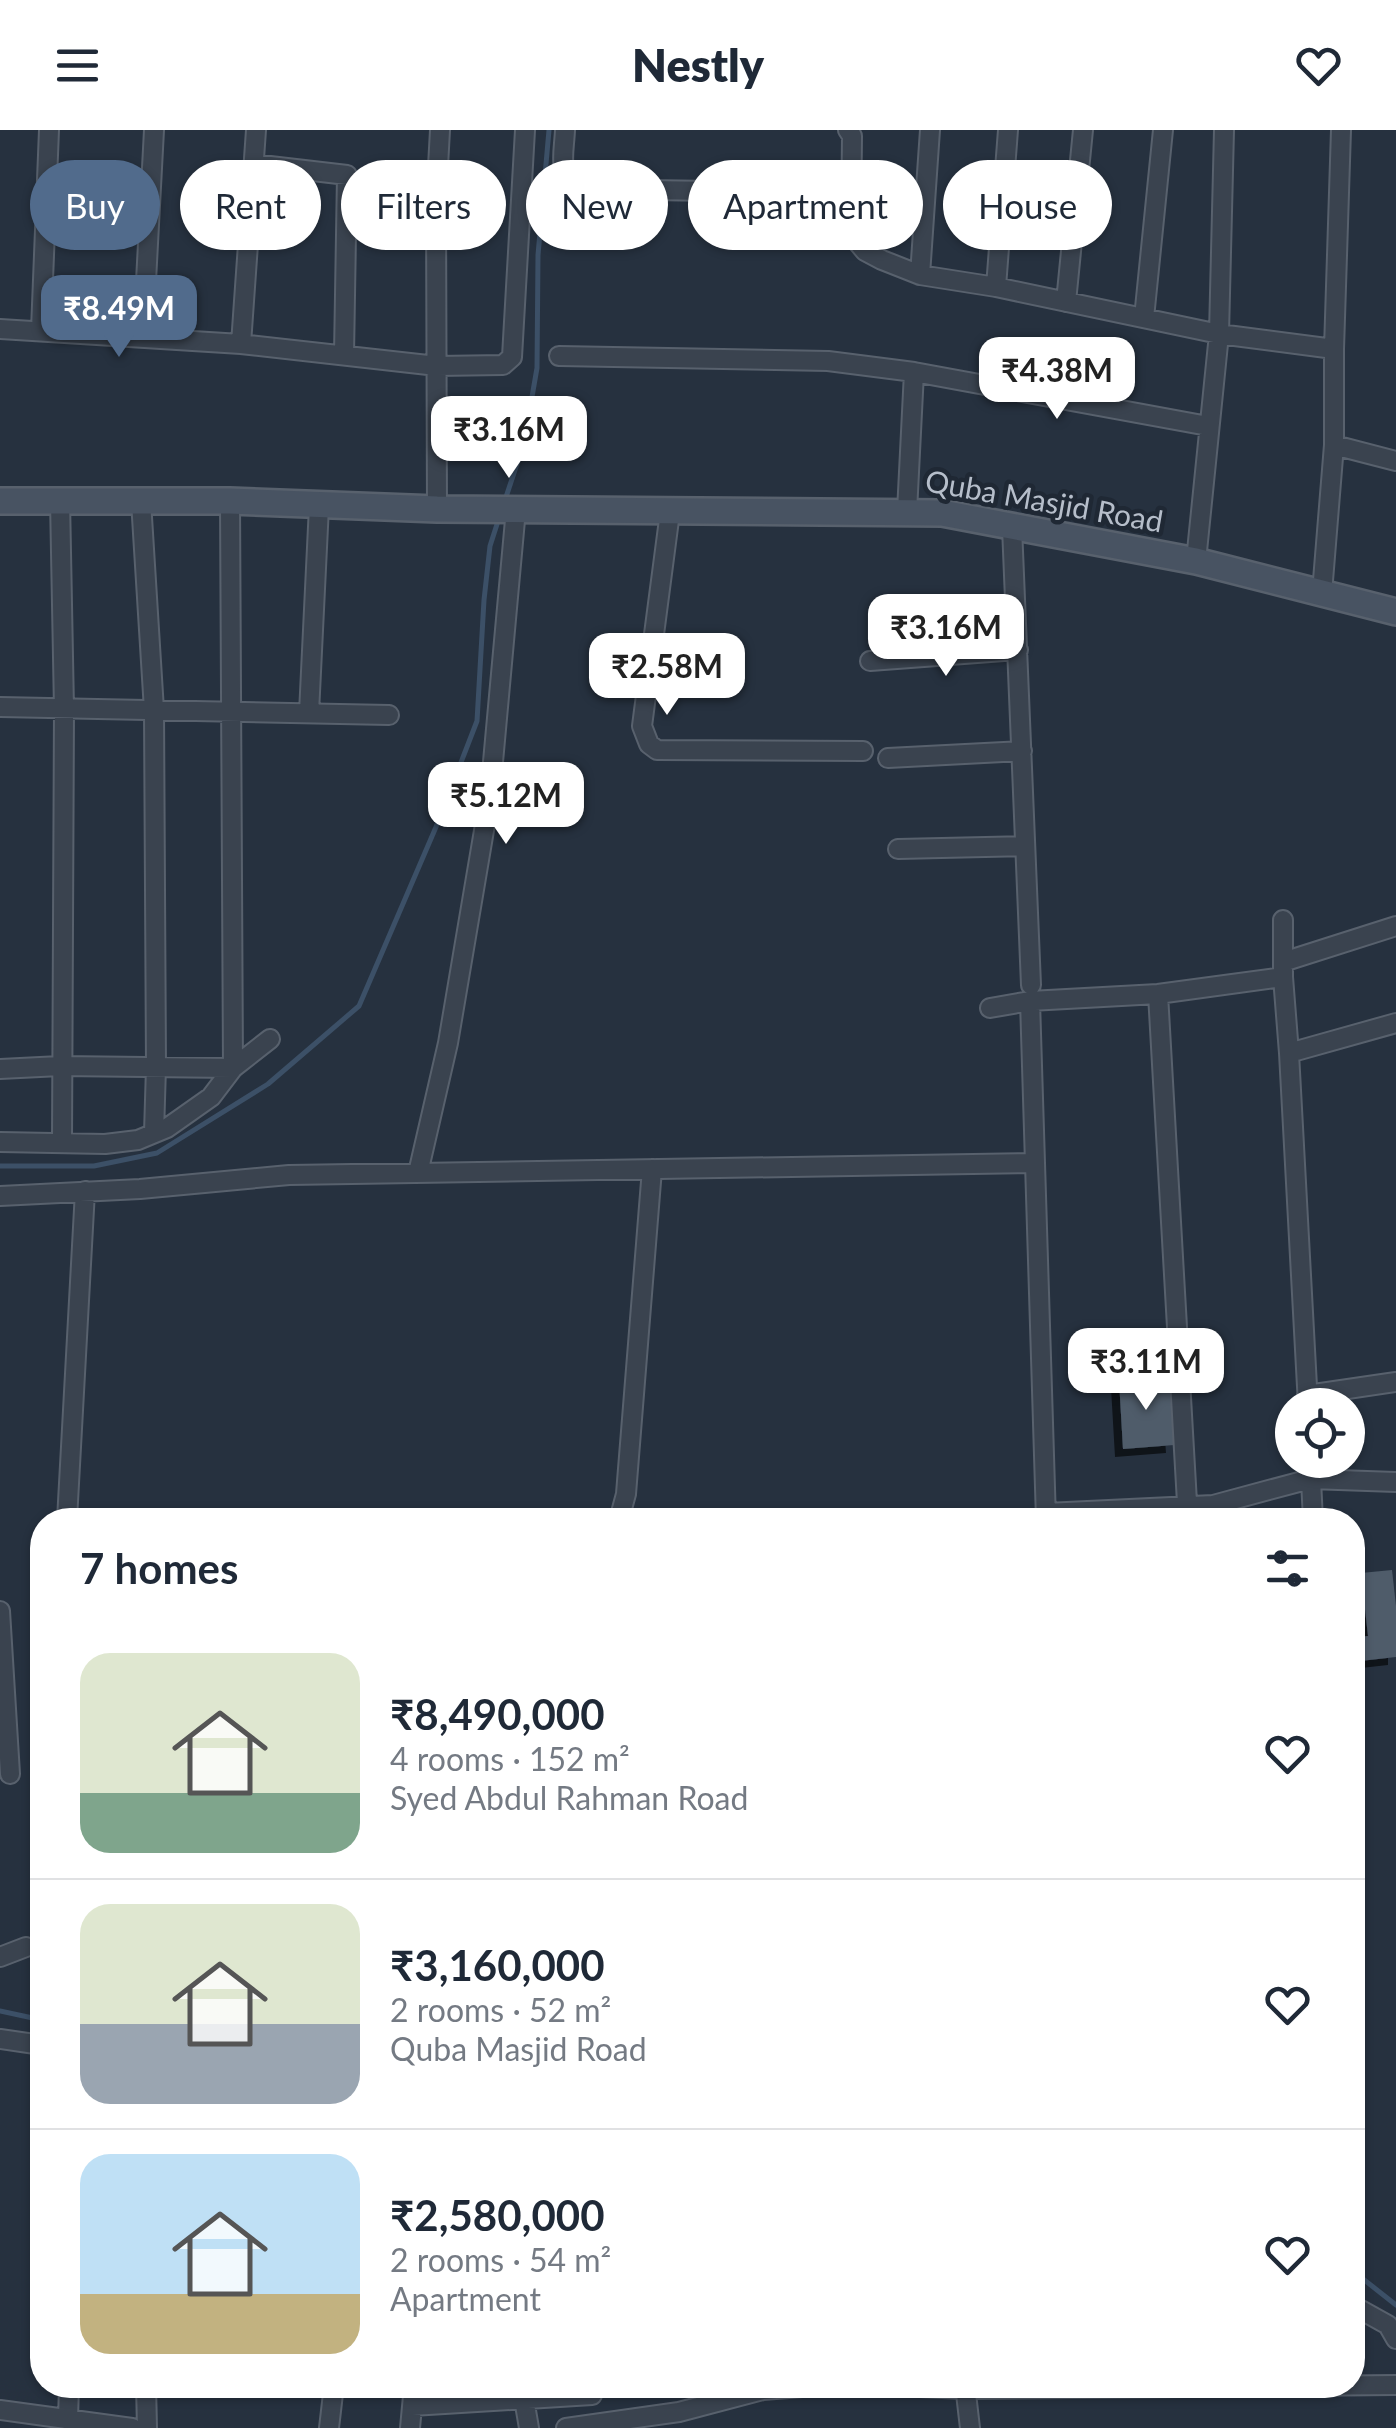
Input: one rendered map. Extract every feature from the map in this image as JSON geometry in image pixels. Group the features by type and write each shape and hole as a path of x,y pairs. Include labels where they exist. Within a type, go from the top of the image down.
{"street":[{"path":"41,330 49,130"},
{"path":"143,338 154,130"},
{"path":"253,160 256,130"},
{"path":"440,130 436,203 437,366 450,509"},
{"path":"0,329 241,344 437,366 503,365 512,357 525,130"},
{"path":"565,130 564,171 566,178 580,189 688,191"},
{"path":"848,130 852,136 852,160"},
{"path":"920,275 930,130"},
{"path":"996,288 1008,130"},
{"path":"1066,302 1083,130"},
{"path":"1144,318 1163,130"},
{"path":"1196,562 1219,334 1224,130"},
{"path":"1322,593 1334,445 1341,130"},
{"path":"321,171 347,174 344,355"},
{"path":"241,344 247,250"},
{"path":"866,250 920,275 1219,334 1334,348"},
{"path":"559,356 828,361 914,372 1208,426"},
{"path":"907,512 914,372"},
{"path":"1334,445 1396,460"},
{"path":"60,500 64,708 62,1143"},
{"name":"Quba Masjid Road","path":"0,501 942,513 1196,562 1396,612"},
{"path":"140,501 154,710 154,1133"},
{"path":"230,501 233,1068"},
{"path":"309,713 319,506"},
{"path":"418,1174 448,1044 490,795 516,509"},
{"path":"670,512 642,726 649,744 657,750 863,751"},
{"path":"1012,526 1046,1508"},
{"path":"870,662 1018,650"},
{"path":"0,707 389,715"},
{"path":"888,758 1022,751"},
{"path":"898,850 1026,846"},
{"path":"1283,920 1282,969 1307,1388"},
{"path":"990,1008 1031,993 1158,994 1282,969 1396,926"},
{"path":"1158,994 1188,1508"},
{"path":"1289,1053 1396,1023"},
{"path":"0,1142 105,1144 138,1140 167,1128 211,1097 233,1068 270,1039"},
{"path":"0,1069 233,1068"},
{"path":"0,1196 289,1176 1036,1163"},
{"path":"622,1508 626,1494 652,1169"},
{"path":"67,1508 86,1191"},
{"path":"1365,1388 1396,1382"},
{"path":"1310,1480 1312,1508"},
{"path":"1205,1508 1310,1480 1396,1482"},
{"path":"0,1610 10,1774"},
{"path":"0,1957 26,1947"},
{"path":"0,2040 30,2044"},
{"path":"1365,2312 1388,2324 1396,2340"},
{"path":"1365,2385 1396,2385"},
{"path":"68,2420 69,2398"},
{"path":"146,2398 147,2428"},
{"path":"330,2428 333,2398"},
{"path":"410,2428 413,2398"},
{"path":"412,2406 532,2398"},
{"path":"593,2398 595,2426"},
{"path":"566,2428 679,2412 726,2398"},
{"path":"966,2398 970,2428"},
{"path":"524,2399 530,2428"},
{"path":"0,2410 132,2428"}],"building":[{"path":"1169,1376 1174,1445 1123,1449 1119,1380"},
{"path":"1392,1570 1396,1657 1365,1660 1368,1636 1365,1573"}],"waterway":[{"path":"504,503 524,443 537,368 538,255 549,130"},
{"path":"0,1166 94,1166 157,1153 268,1084 359,1006 477,721 484,600 490,546 499,518"},
{"path":"0,2011 30,2017"},
{"path":"1365,2281 1396,2305"}]}
